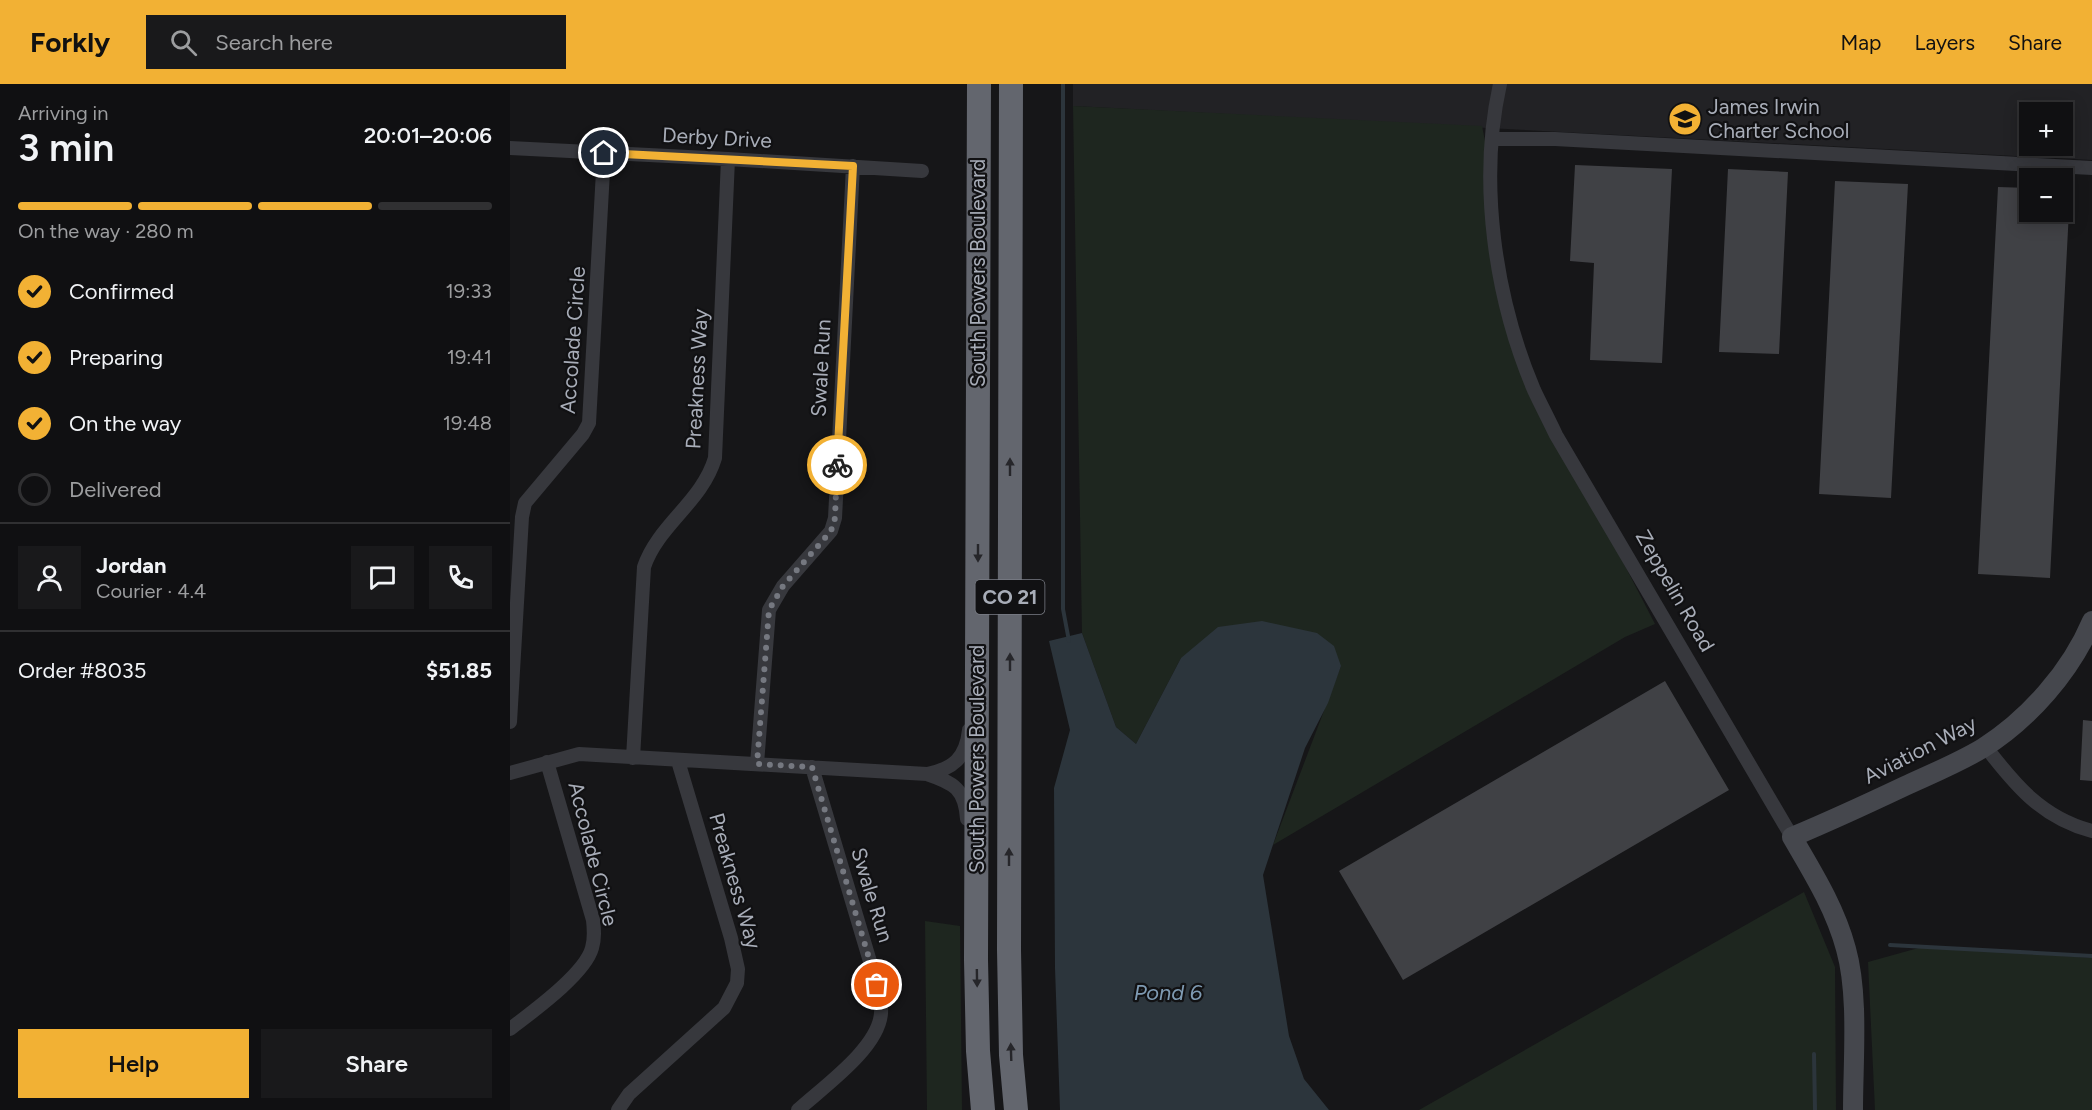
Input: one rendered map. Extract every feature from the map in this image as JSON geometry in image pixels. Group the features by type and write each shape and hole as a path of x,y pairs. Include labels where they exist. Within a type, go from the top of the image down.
{"highway":[{"name":"South Powers Boulevard","path":"979,84 976,941 978,1052 983,1110"},
{"name":"South Powers Boulevard","path":"1011,84 1009,950 1011,1054 1016,1110"}],"street":[{"name":"Zeppelin Road","path":"1500,84 1492,139 1492,208 1501,282 1517,341 1534,390 1572,464 1823,889 1832,909 1846,949 1853,992 1853,1110"},
{"path":"1492,139 1556,139 2092,168"},
{"name":"Derby Drive","path":"510,148 922,171"},
{"name":"Accolade Circle","path":"510,722 522,517 525,503 583,434 589,423 604,153"},
{"name":"Preakness Way","path":"633,758 644,567 654,544 703,486 711,473 715,458 728,159"},
{"name":"Swale Run","path":"757,764 769,610 783,586 831,531 835,518 853,166"},
{"path":"927,774 942,771 954,764 968,742 978,618"},
{"name":"Aviation Way","path":"1792,837 1964,759 1985,746 2034,706 2070,662 2091,627"},
{"path":"1985,746 2028,797 2063,820 2092,831"},
{"path":"511,768 579,754 927,774 943,779 962,794 966,804 976,941"},
{"name":"Preakness Way","path":"618,1110 629,1094 724,1008 737,983 738,969 731,938 678,761"},
{"name":"Accolade Circle","path":"510,1029 581,968 590,952 594,934 588,903 547,762"},
{"name":"Swale Run","path":"807,1107 861,1053 878,1027 881,1013 877,985 812,767"}],"shaded area":[{"name":"James Irwin Charter School","path":"1073,84 2092,84 2092,160 1073,106"},
{"path":"1073,106 1482,126 1491,171 1495,243 1534,390 1655,624 1625,637 1273,845 1341,666 1181,658 1136,744 1116,727 1082,633"},
{"path":"1804,892 1835,967 1836,1110 1419,1110"},
{"path":"925,921 960,926 962,1110 927,1110"},
{"path":"1922,947 2092,958 2092,1110 1875,1110 1868,962"}],"water":[{"name":"Pond 6","path":"1262,621 1317,633 1334,646 1341,666 1328,703 1305,748 1263,875 1289,1036 1304,1079 1329,1110 1060,1110 1055,968 1054,788 1070,730 1049,641 1082,633 1116,727 1136,744 1181,658 1218,627"}],"building":[{"path":"1575,165 1672,169 1662,363 1590,360 1594,263 1570,261"},
{"path":"1728,169 1788,172 1779,354 1719,352"},
{"path":"1835,181 1908,184 1891,498 1819,494"},
{"path":"1998,187 2019,188 2019,222 2068,222 2050,578 1978,574"},
{"path":"1665,681 1729,790 1403,980 1339,871"},
{"path":"2083,720 2092,721 2092,781 2080,780"}],"waterway":[{"path":"1063,84 1063,609 1069,641"},
{"path":"1890,945 2092,956"},
{"path":"1814,1054 1815,1110"}],"way so far":[{"path":"837,465 835,518 831,531 783,586 769,610 757,764 812,767 877,985"}],"place":[{"name":"James Irwin Charter School","path":"1685,119"}],"route":[{"path":"604,153 853,166 837,465"}]}
